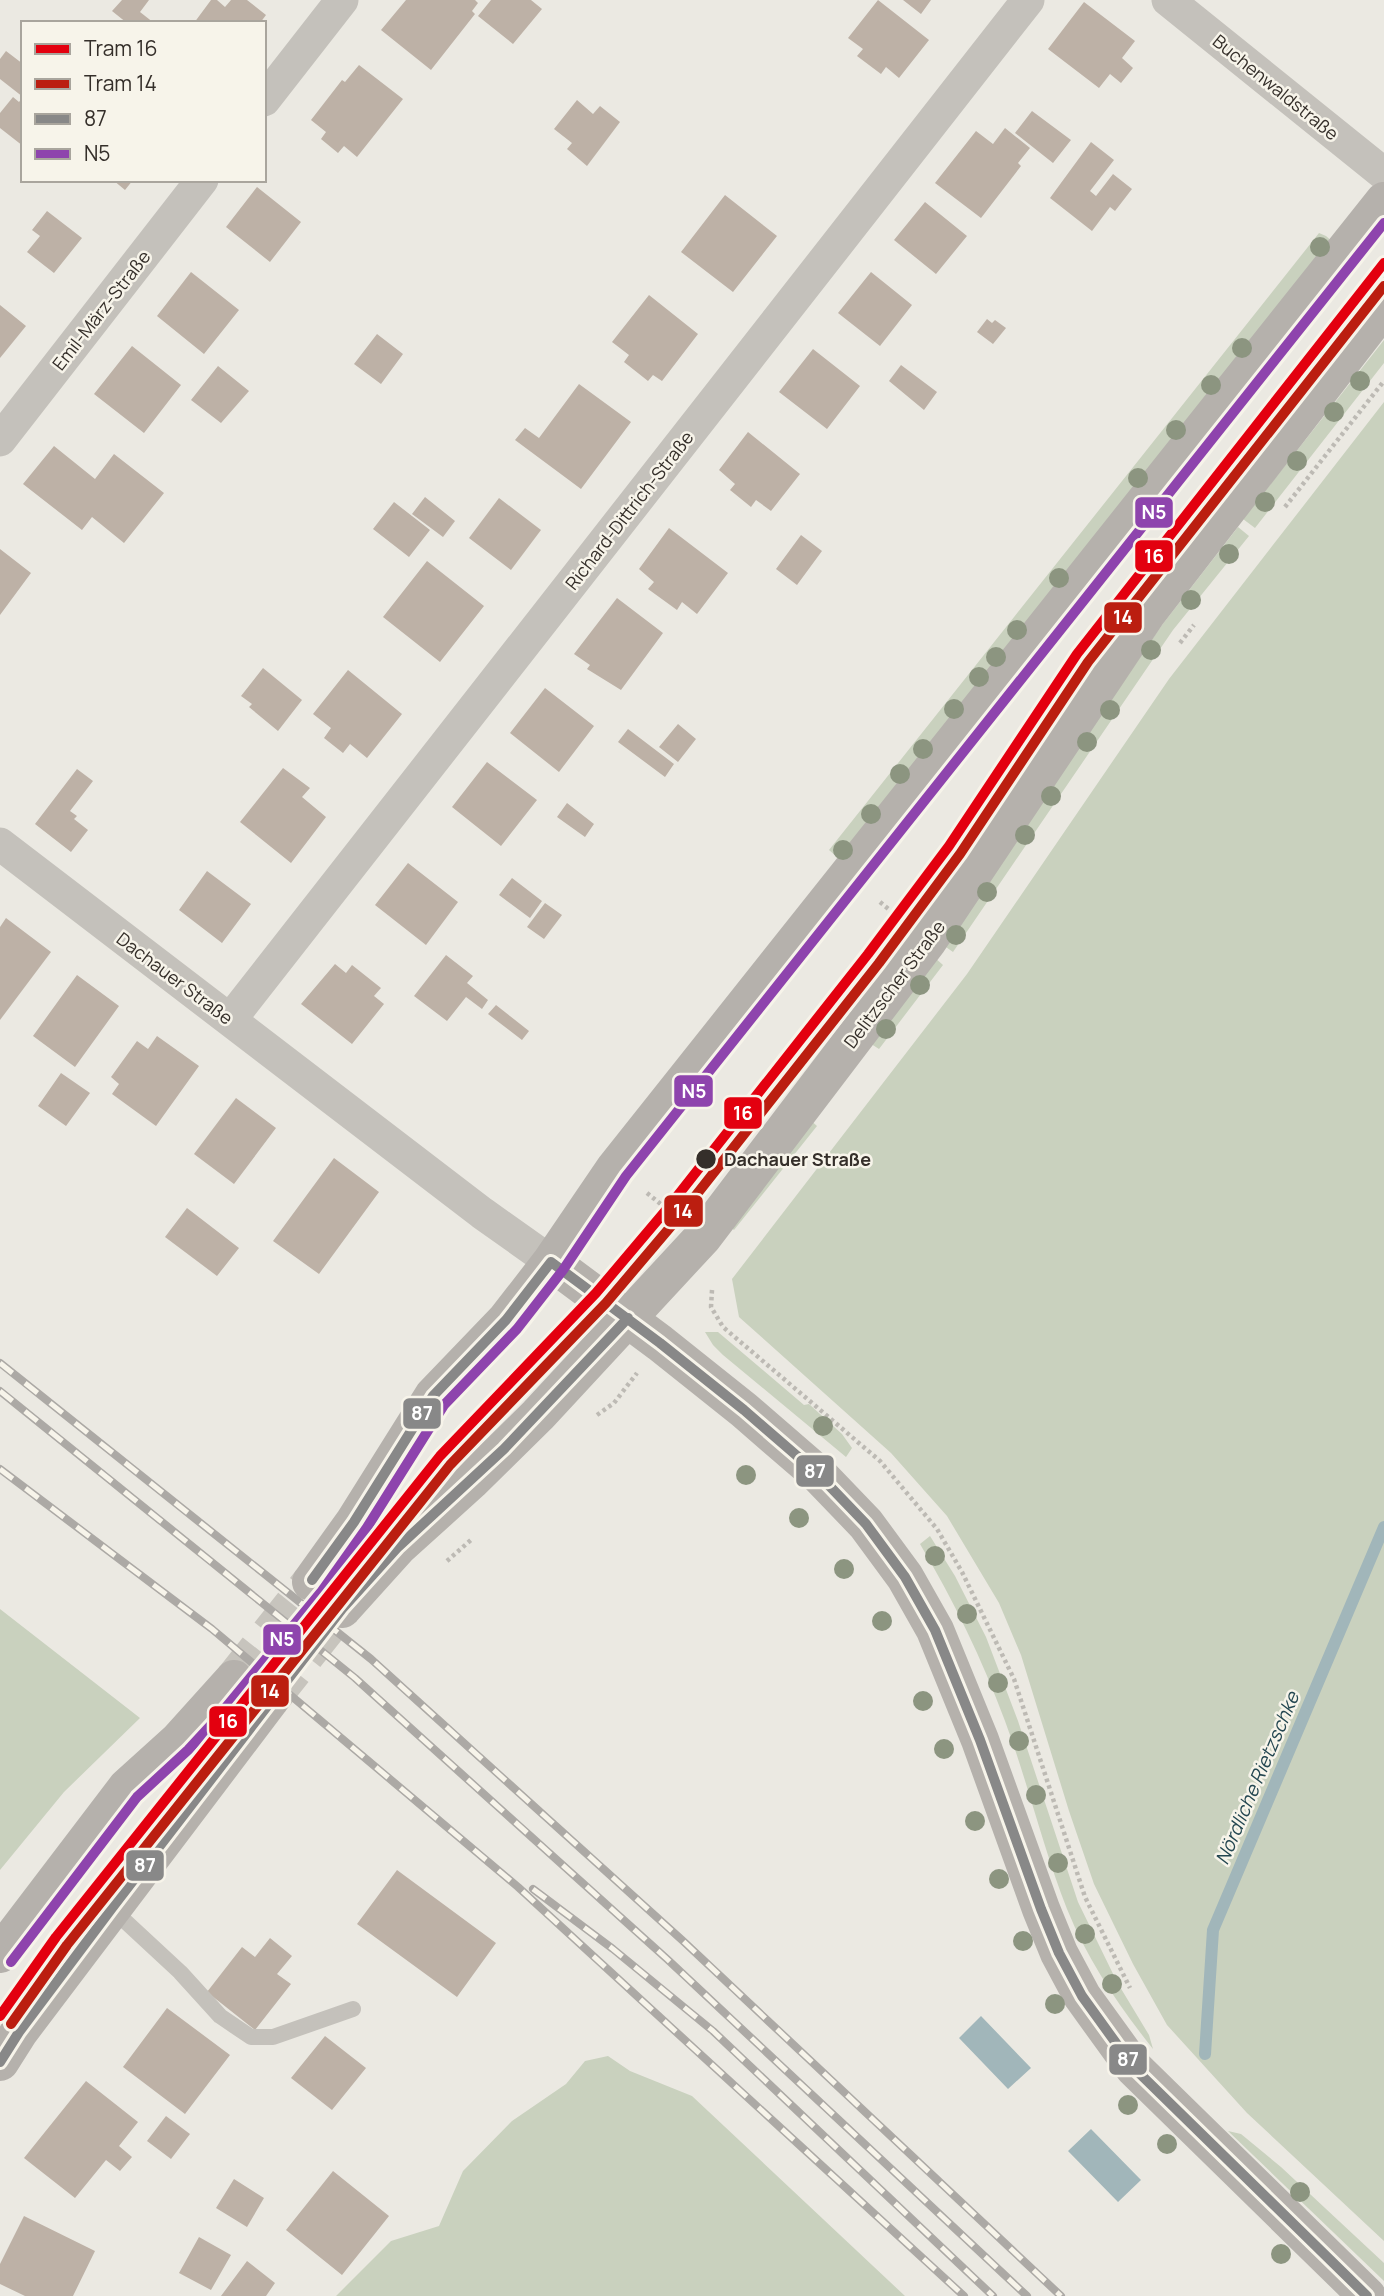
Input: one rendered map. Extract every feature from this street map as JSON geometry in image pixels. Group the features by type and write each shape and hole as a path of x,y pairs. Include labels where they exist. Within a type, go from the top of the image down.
{"main road":[{"path":"311,1582 354,1522 433,1396 506,1321 551,1262 615,1168 1384,201"},
{"name":"Delitzscher Straße","path":"342,1609 398,1547 504,1449 703,1237 928,941 1149,612 1384,307"},
{"path":"551,1262 628,1318 744,1410 818,1474 866,1524 905,1577 935,1630 957,1680 1041,1909 1059,1953 1082,1996 1135,2067 1367,2296"},
{"path":"0,1954 11,1928 127,1787 179,1740 234,1679"},
{"path":"0,2063 19,2032 270,1700"}],"street":[{"path":"266,97 342,0"},
{"name":"Richard-Dittrich-Straße","path":"230,1020 1028,0"},
{"name":"Buchenwaldstraße","path":"1168,0 1384,174"},
{"name":"Emil-März-Straße","path":"0,440 200,182"},
{"name":"Dachauer Straße","path":"0,844 482,1213 551,1262"}],"lane":[{"path":"110,1911 125,1921 180,1972 220,2016 251,2036 273,2037 353,2009"}],"path":[{"path":"849,876 928,941"},
{"path":"615,1168 703,1237"}],"green space":[{"path":"1319,233 1335,244 843,862 829,850"},
{"path":"1384,340 1384,363 1255,528 1243,519"},
{"path":"1384,402 1384,2241 1247,2113 1167,2025 1133,1964 1094,1884 1021,1655 999,1603 947,1516 891,1453 739,1317 732,1279 967,974 1169,679"},
{"path":"1238,527 1249,536 1173,630 953,952 943,945 1162,625"},
{"path":"934,957 943,965 879,1049 868,1042"},
{"path":"808,1118 817,1126 734,1230 724,1222"},
{"path":"705,1332 718,1332 804,1405 809,1404 842,1434 852,1448 846,1457 723,1355"},
{"path":"930,1536 955,1576 986,1637 1018,1721 1078,1902 1117,1982 1149,2035 1153,2049 1105,1982 1075,1928 1058,1886 1013,1744 987,1675 967,1631 920,1544"},
{"path":"0,1609 140,1718 64,1792 0,1870"},
{"path":"608,2056 630,2071 692,2096 905,2296 336,2296 391,2241 439,2226 463,2171 512,2121 566,2084 585,2061"},
{"path":"1228,2131 1241,2134 1281,2167 1384,2263 1384,2281"}],"shaded area":[{"path":"981,2016 1031,2068 1008,2089 959,2038"},
{"path":"1091,2129 1141,2180 1118,2202 1068,2151"}],"building":[{"path":"122,0 149,0 140,12 151,21 124,21 112,11"},
{"path":"211,0 217,0 225,7 231,0 247,0 266,15 262,21 195,21"},
{"path":"406,0 475,0 478,3 472,11 475,14 431,70 381,30"},
{"path":"491,0 531,0 542,9 513,44 478,16"},
{"path":"878,0 929,40 899,78 886,67 881,74 857,56 863,49 848,38"},
{"path":"903,0 931,0 921,14"},
{"path":"1084,2 1135,41 1122,58 1133,68 1121,83 1110,74 1099,88 1048,49"},
{"path":"6,51 21,62 21,95 0,79 0,59"},
{"path":"359,65 403,99 357,157 344,146 338,153 321,139 326,132 311,120 342,80 345,82"},
{"path":"13,97 19,102 21,100 21,144 0,128 0,113"},
{"path":"577,100 593,114 600,106 620,122 587,166 567,149 572,143 554,129"},
{"path":"1032,111 1071,140 1053,163 1015,133"},
{"path":"1005,128 1030,148 1018,163 1021,166 981,218 935,183 976,131 993,144"},
{"path":"1091,142 1114,160 1090,191 1096,196 1113,174 1132,189 1115,211 1110,207 1092,231 1050,198"},
{"path":"115,182 131,182 125,190"},
{"path":"257,187 301,222 270,262 226,227"},
{"path":"725,195 777,236 733,292 681,252"},
{"path":"925,202 967,236 936,274 894,240"},
{"path":"47,211 82,238 54,273 27,252 40,236 32,230"},
{"path":"191,272 239,310 204,354 157,316"},
{"path":"871,272 912,305 880,346 838,313"},
{"path":"649,295 698,334 662,381 653,375 648,381 624,362 629,355 612,342"},
{"path":"0,305 26,326 0,358"},
{"path":"987,319 992,323 995,320 1006,328 993,344 977,332"},
{"path":"377,334 403,354 381,384 354,364"},
{"path":"132,346 181,385 144,433 94,394"},
{"path":"813,349 860,386 827,429 779,392"},
{"path":"901,365 937,392 924,410 889,381"},
{"path":"218,366 249,391 221,423 191,400"},
{"path":"579,384 631,422 581,489 515,440 525,428 539,438"},
{"path":"748,432 800,474 771,511 756,500 751,507 730,490 735,484 719,470"},
{"path":"54,446 95,479 114,454 164,493 124,543 92,517 82,530 23,484"},
{"path":"425,497 455,521 443,537 412,514"},
{"path":"499,498 541,530 511,570 469,538"},
{"path":"394,502 430,530 409,557 373,529"},
{"path":"669,528 728,573 697,614 682,602 677,610 648,589 654,582 639,569"},
{"path":"801,535 822,551 797,585 776,569"},
{"path":"0,549 31,573 0,615"},
{"path":"427,561 484,606 440,662 383,617"},
{"path":"617,598 663,633 621,690 587,669 590,665 574,654"},
{"path":"263,668 302,700 278,731 249,707 252,704 241,696"},
{"path":"348,670 402,714 367,758 350,744 343,753 324,738 331,728 313,714"},
{"path":"545,688 594,726 559,772 510,733"},
{"path":"678,724 696,739 678,762 659,747"},
{"path":"628,729 674,764 665,777 618,742"},
{"path":"487,762 537,800 501,846 452,807"},
{"path":"283,768 310,788 302,797 326,817 291,863 240,822"},
{"path":"77,769 93,781 70,811 77,816 74,819 88,830 71,852 35,824"},
{"path":"567,803 594,824 585,837 557,817"},
{"path":"408,863 458,902 426,945 375,905"},
{"path":"207,871 251,904 222,943 179,910"},
{"path":"512,878 542,901 530,918 499,895"},
{"path":"545,903 562,915 544,939 527,927"},
{"path":"6,918 51,952 0,1020 0,927"},
{"path":"446,955 473,976 467,983 488,1000 482,1009 466,997 447,1021 414,996"},
{"path":"335,964 346,973 352,965 381,988 374,996 384,1004 352,1044 301,1004"},
{"path":"77,975 119,1006 75,1067 33,1036"},
{"path":"496,1005 529,1031 522,1040 488,1014"},
{"path":"157,1036 199,1066 156,1126 112,1094 119,1084 111,1077 137,1041 148,1049"},
{"path":"61,1073 90,1093 66,1126 38,1106"},
{"path":"236,1098 276,1128 234,1184 194,1154"},
{"path":"334,1158 379,1192 319,1274 273,1241"},
{"path":"187,1208 239,1248 217,1276 165,1237"},
{"path":"397,1870 496,1943 457,1997 357,1924"},
{"path":"270,1938 292,1956 277,1974 291,1984 255,2030 207,1992 242,1947 255,1957"},
{"path":"167,2008 230,2055 185,2114 123,2067"},
{"path":"325,2036 366,2068 332,2110 291,2078"},
{"path":"86,2081 138,2122 119,2146 132,2157 120,2171 106,2160 75,2198 24,2158"},
{"path":"166,2116 190,2134 171,2159 147,2141"},
{"path":"333,2171 389,2216 342,2275 286,2230"},
{"path":"234,2179 264,2198 247,2227 216,2208"},
{"path":"24,2216 95,2251 73,2296 25,2296 0,2284 0,2264"},
{"path":"199,2237 231,2255 211,2290 179,2273"},
{"path":"247,2261 275,2283 266,2296 221,2296"}],"waterway":[{"name":"Nördliche Rietzschke","path":"1205,2054 1213,1930 1384,1527"}],"tunnel":[{"path":"234,1679 311,1582"},
{"path":"270,1700 342,1609"}],"railway":[{"path":"0,1363 371,1659 682,1940 1061,2296"},
{"path":"0,1391 355,1678 667,1959 1027,2296"},
{"path":"0,1469 212,1629 518,1887 964,2296"},
{"path":"533,1889 613,1949 713,2031 993,2296"}],"tram line":[{"name":"16","path":"0,2016 56,1937 440,1456 596,1293 667,1209 868,954 949,846 1077,654 1384,263"},
{"name":"14","path":"11,2024 67,1945 450,1465 606,1303 678,1218 879,963 960,854 1088,662 1384,286"}],"transit line":[{"name":"N5","path":"11,1962 137,1797 213,1723 322,1591 366,1529 444,1405 517,1329 563,1270 626,1176 1384,223"},
{"name":"87","path":"551,1262 744,1410 818,1474 866,1524 905,1577 935,1630 980,1740 1041,1909 1059,1953 1082,1996 1134,2068 1367,2296"},
{"name":"87","path":"312,1580 354,1522 433,1396 506,1320 551,1262"},
{"name":"87","path":"0,2062 19,2032 112,1908 342,1609 398,1547 504,1449 628,1318"}],"place":[{"name":"Dachauer Straße","path":"706,1159"}]}
